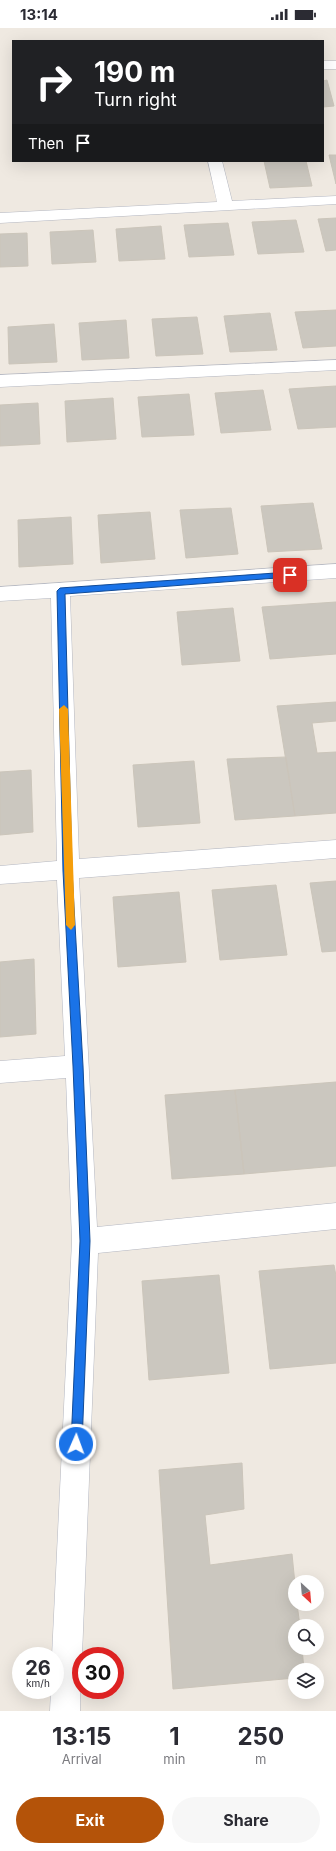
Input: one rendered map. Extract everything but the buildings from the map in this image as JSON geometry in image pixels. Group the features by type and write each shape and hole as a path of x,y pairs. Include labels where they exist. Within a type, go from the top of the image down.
{"street":[{"path":"324,65 336,65"},
{"path":"215,162 226,206"},
{"path":"0,218 336,200"},
{"path":"0,381 336,364"},
{"path":"0,594 336,571"},
{"path":"60,591 68,871 85,1241 65,1711"},
{"path":"0,875 68,871 336,849"},
{"path":"0,1072 78,1066"},
{"path":"85,1241 336,1216"}],"slow traffic":[{"path":"64,709 68,871 71,925"}],"route":[{"path":"76,1444 85,1241 68,871 60,591 290,575"}]}
